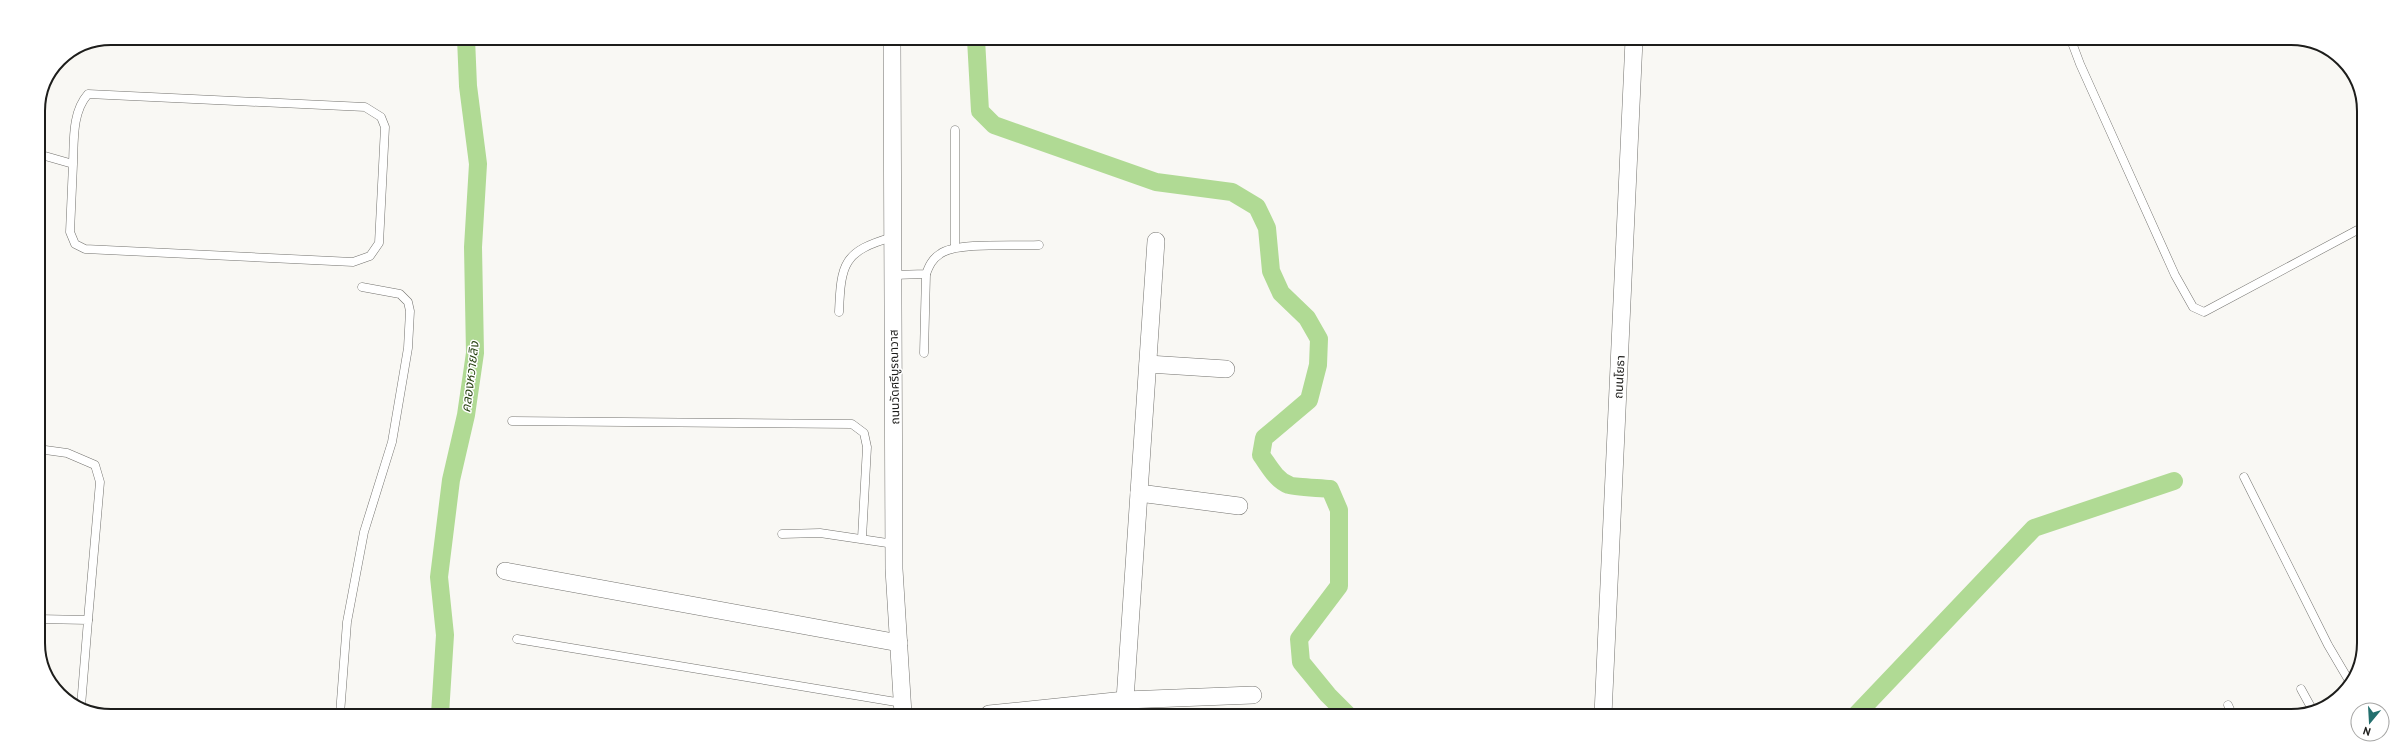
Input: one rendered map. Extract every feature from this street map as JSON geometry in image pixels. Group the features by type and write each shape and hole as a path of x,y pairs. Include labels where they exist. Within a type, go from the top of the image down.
{"street":[{"name":"ถนนวัดศรีบูรณาวาส","path":"892,45 894,544 902,709"},
{"name":"ถนนโยธา","path":"1603,709 1634,45"},
{"path":"1126,707 1156,241"},
{"path":"1148,364 1226,369"},
{"path":"1139,493 1239,506"},
{"path":"506,571 899,642"},
{"path":"1087,709 1126,707 1253,695"}],"lane":[{"path":"2073,45 2175,275 2193,307 2204,312 2357,230"},
{"path":"88,94 365,107 381,117 386,127 379,243 370,256 353,262 85,249 75,244 70,232 72,164 76,116 81,102 88,94"},
{"path":"955,130 956,247"},
{"path":"45,156 72,164"},
{"path":"838,312 840,277 844,265 856,253 874,242 893,237"},
{"path":"924,353 926,274 931,262 940,253 956,247 1039,245"},
{"path":"893,275 926,274"},
{"path":"340,709 347,622 364,532 392,442 408,348 410,311 408,302 400,294 362,287"},
{"path":"512,421 852,424 864,433 866,447 862,538"},
{"path":"45,450 68,453 95,465 100,482 79,700"},
{"path":"2244,476 2328,645 2347,676"},
{"path":"782,534 820,533 862,538 894,544"},
{"path":"45,619 88,620"},
{"path":"517,639 902,709"},
{"path":"2301,689 2310,705"},
{"path":"2228,705 2230,709"}],"waterway":[{"name":"คลองหวายลิง","path":"440,709 445,635 439,577 451,480 466,415 475,353 473,247 478,164 468,86 466,45"},
{"path":"976,45 980,111 994,125 1156,182 1232,192 1257,207 1267,228 1271,271 1281,293 1307,318 1319,339 1318,365 1309,400 1264,438 1261,455 1270,468 1284,483 1292,486 1330,489 1339,510 1339,586 1299,639 1301,662 1328,695 1342,709"},
{"path":"1862,709 2034,528 2174,481"}]}
